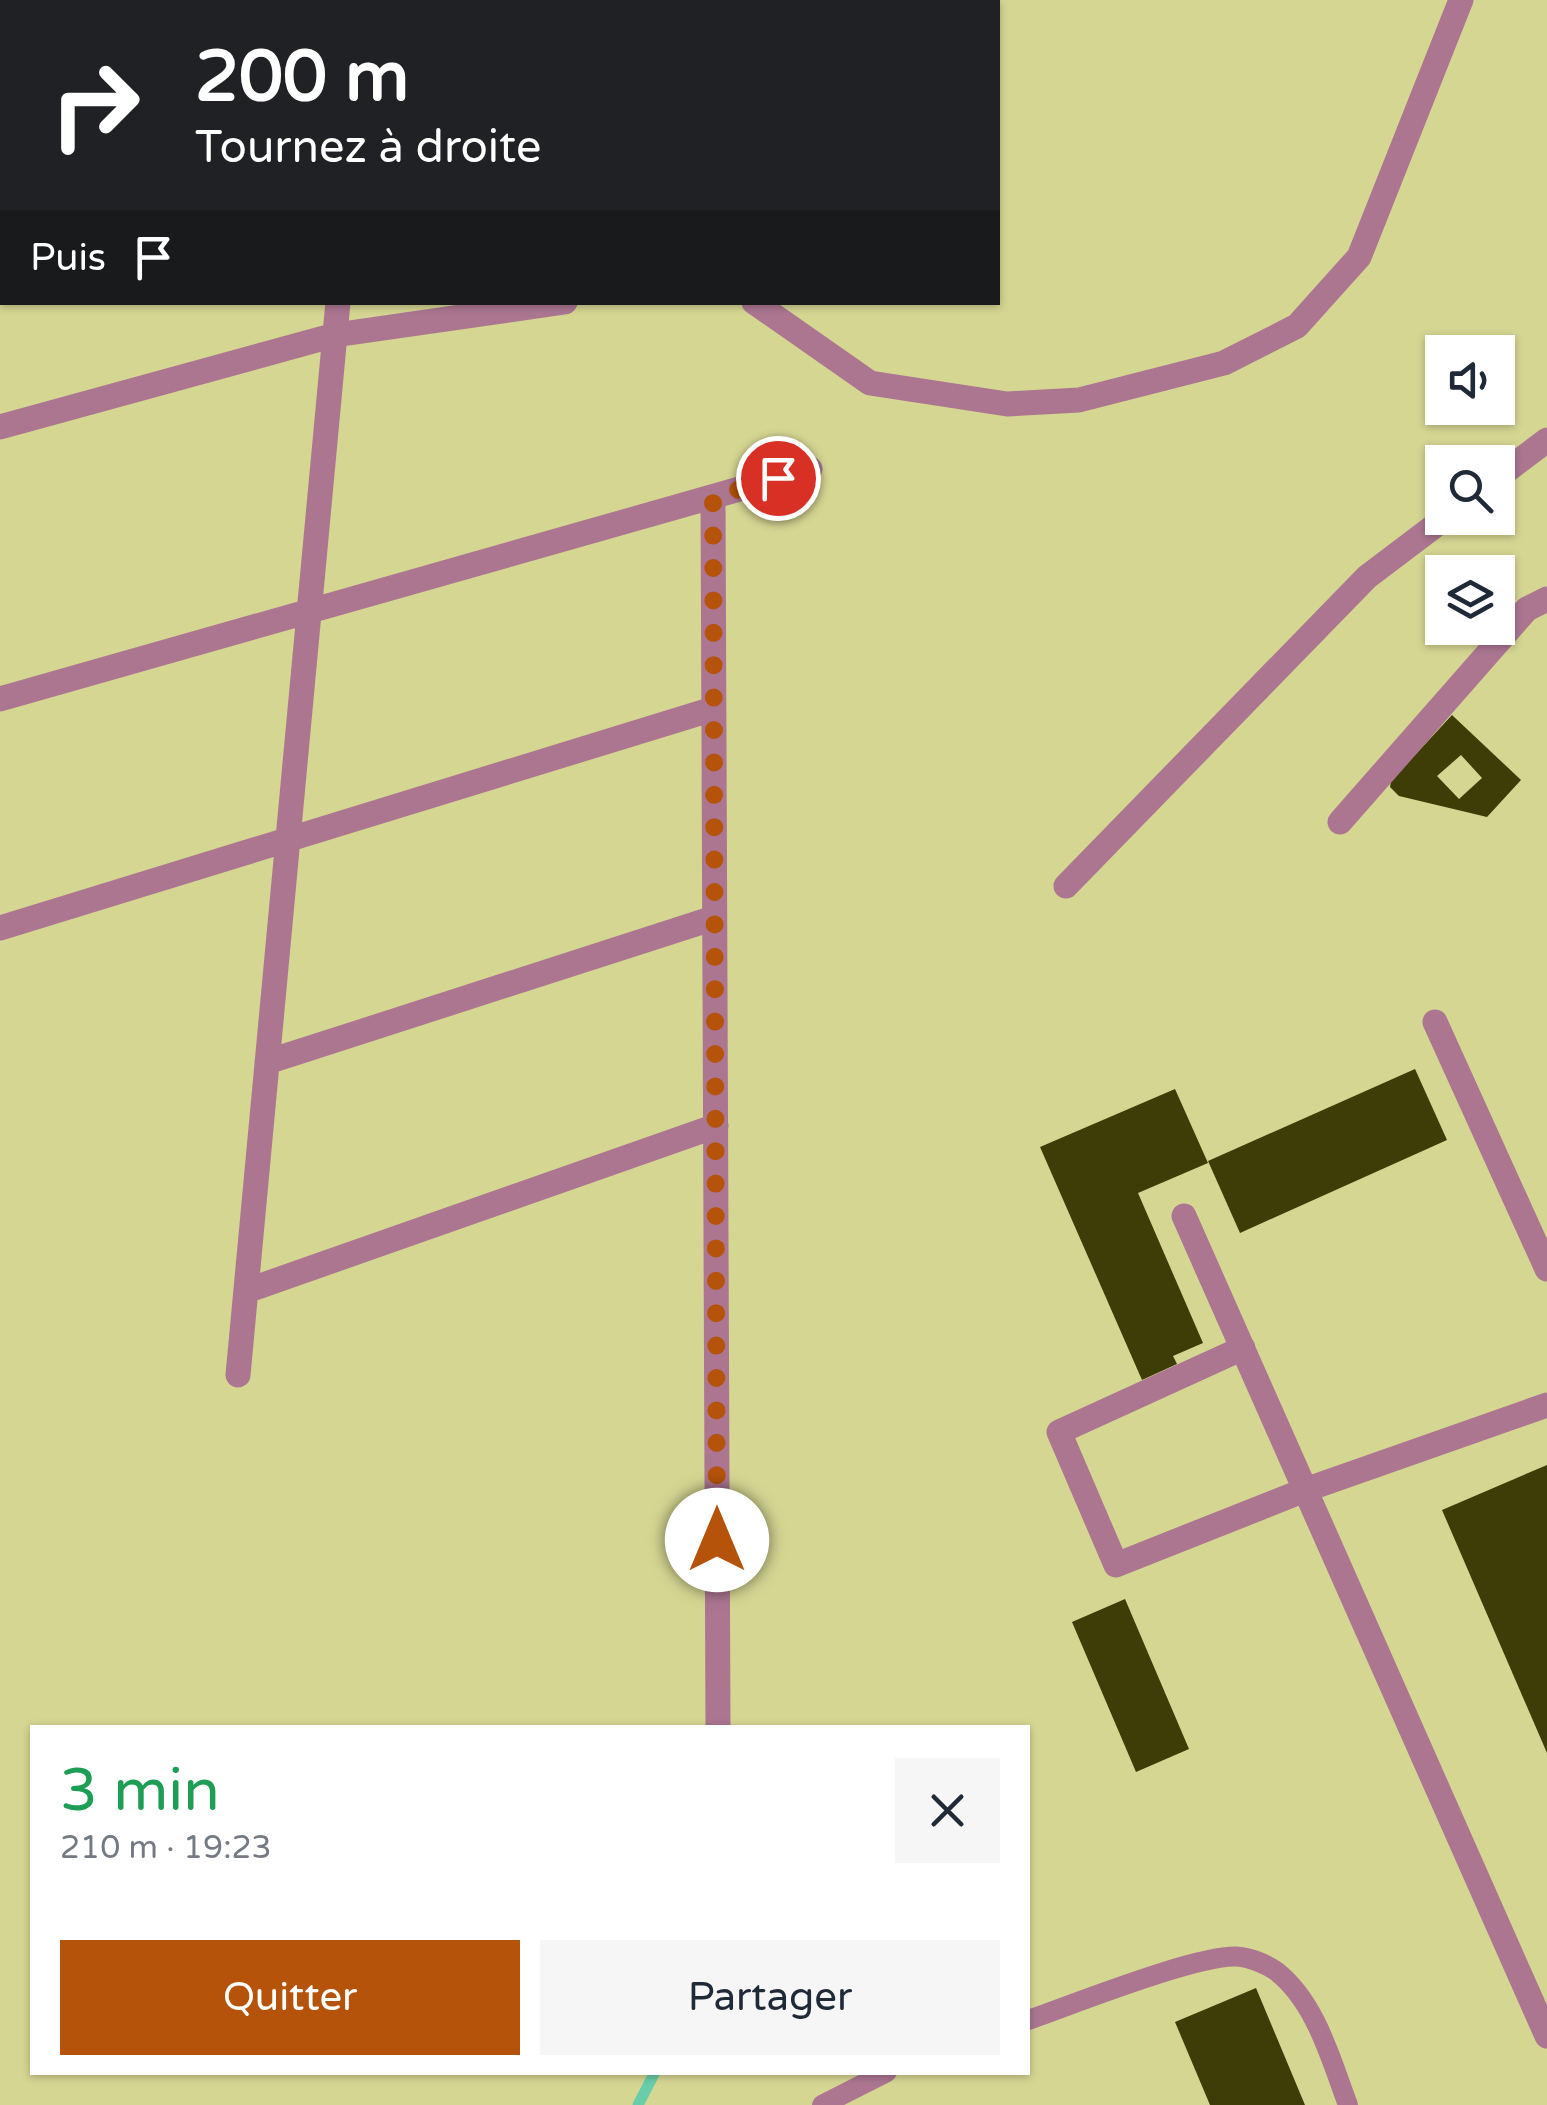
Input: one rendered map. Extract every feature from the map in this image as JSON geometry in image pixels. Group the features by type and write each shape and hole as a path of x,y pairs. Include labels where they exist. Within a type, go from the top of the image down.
{"street":[{"path":"758,305 870,383 1007,404 1079,400 1224,363 1297,326 1359,257 1461,0"},
{"path":"238,1375 338,305"},
{"path":"0,427 334,336 545,305"},
{"path":"1515,464 1547,440"},
{"path":"0,699 810,469"},
{"path":"713,497 718,1725"},
{"path":"1066,886 1366,577 1425,533"},
{"path":"1340,822 1527,610 1547,599"},
{"path":"0,928 714,709"},
{"path":"267,1062 714,918"},
{"path":"1435,1022 1547,1269"},
{"path":"246,1291 716,1126"},
{"path":"1184,1216 1547,2036"},
{"path":"1242,1348 1059,1432 1116,1565 1305,1490 1547,1405"}],"lane":[{"path":"1030,2019 1201,1961 1239,1956 1274,1969 1301,1996 1329,2053 1348,2105"},
{"path":"822,2105 881,2075"}],"building":[{"path":"1452,715 1521,780 1487,817 1399,796 1390,787 1391,781","holes":["1461,755 1482,778 1459,799 1437,776"]},
{"path":"1415,1069 1447,1140 1240,1233 1208,1161"},
{"path":"1175,1089 1208,1163 1138,1193 1203,1343 1173,1356 1177,1364 1142,1380 1040,1147"},
{"path":"1547,1465 1547,1753 1442,1510"},
{"path":"1125,1599 1189,1749 1136,1772 1072,1622"},
{"path":"1256,1988 1305,2105 1210,2105 1175,2022"}],"waterway":[{"path":"638,2105 653,2075"}],"route":[{"path":"717,1540 713,497 778,478"}]}
